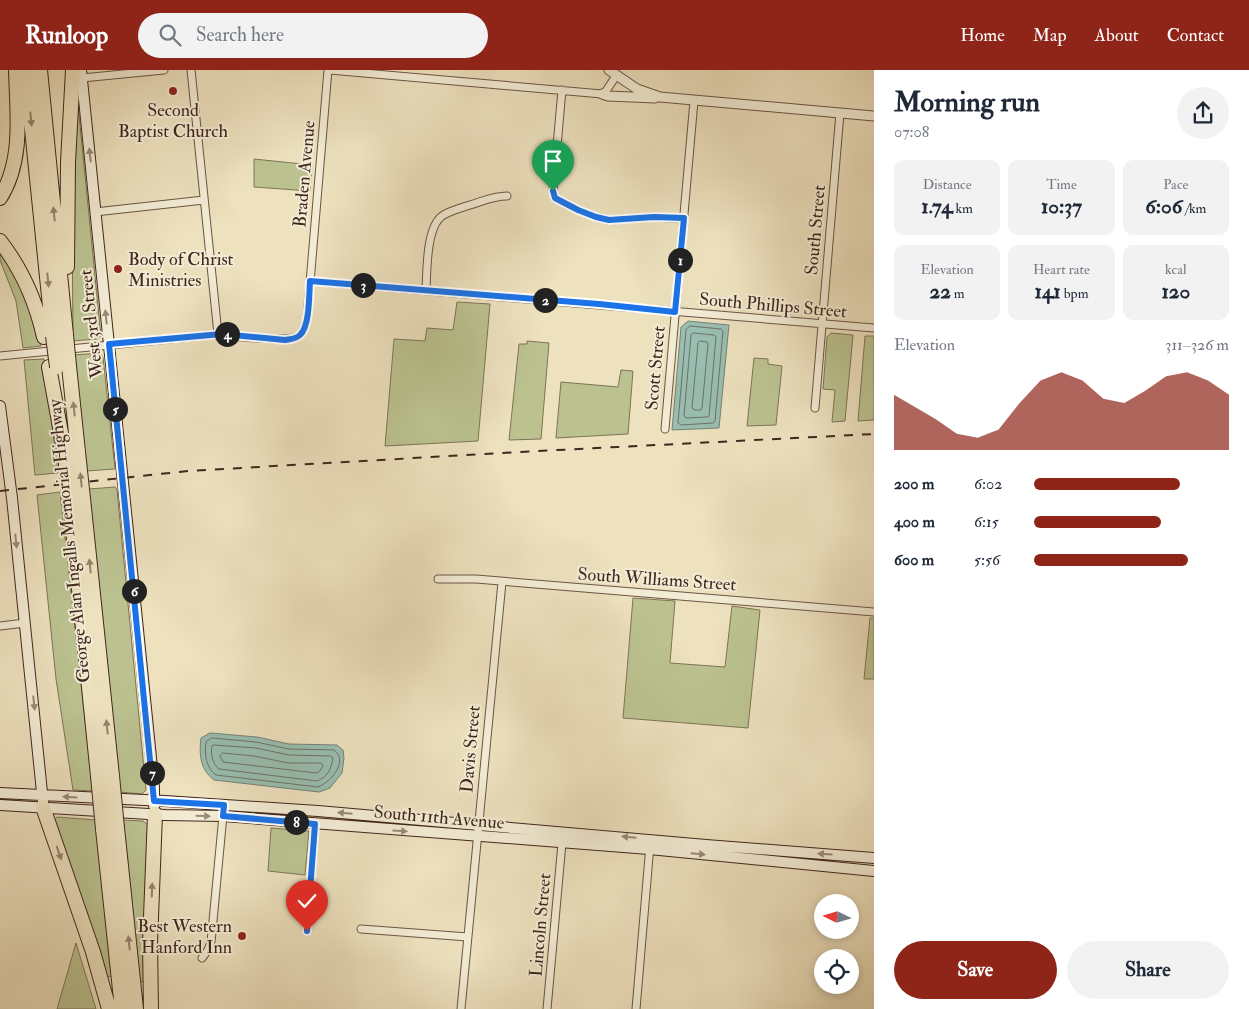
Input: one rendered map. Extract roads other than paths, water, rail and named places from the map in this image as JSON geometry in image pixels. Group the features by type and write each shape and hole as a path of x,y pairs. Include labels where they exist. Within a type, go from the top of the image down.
{"highway":[{"path":"0,198 10,178 16,153 16,70"},
{"name":"George Alan Ingalls Memorial Highway","path":"26,70 57,335"},
{"name":"George Alan Ingalls Memorial Highway","path":"40,70 58,367 72,454 105,776 122,1009"},
{"path":"57,335 67,301 68,162 78,73"},
{"path":"0,241 18,266 57,335"},
{"path":"58,367 72,454"},
{"path":"44,801 93,952 109,1009"},
{"path":"150,1009 154,808"},
{"name":"George Alan Ingalls Memorial Highway","path":"110,829 136,1009"}],"main road":[{"name":"West 3rd Street","path":"78,73 96,212 154,808"},
{"path":"0,406 44,801"},
{"name":"South 11th Avenue","path":"0,793 44,801 478,824 874,871"},
{"name":"South 11th Avenue","path":"0,805 44,801"},
{"name":"South 11th Avenue","path":"224,811 315,824 477,837 562,843 650,844 874,858"}],"street":[{"path":"78,73 164,70"},
{"path":"191,70 218,334"},
{"path":"329,70 419,74 608,96 666,98 874,116"},
{"name":"Braden Avenue","path":"310,281 329,70"},
{"path":"602,94 606,91 613,73 642,91 666,98"},
{"path":"562,90 553,191 555,198 578,210 609,220 654,217 684,218"},
{"name":"Scott Street","path":"665,429 694,101"},
{"name":"South Street","path":"815,408 840,113"},
{"path":"426,290 430,240 438,220 453,211 497,196 507,196"},
{"path":"96,212 204,200"},
{"path":"0,356 218,334 285,340 297,337 302,333 307,318 310,281"},
{"name":"South Phillips Street","path":"310,281 874,328"},
{"name":"South Williams Street","path":"438,579 476,579 874,612"},
{"name":"Davis Street","path":"461,1009 502,582"},
{"path":"0,626 25,623"},
{"path":"202,958 211,942 224,811"},
{"path":"307,931 315,824"},
{"name":"Lincoln Street","path":"547,1009 562,843"},
{"path":"636,1009 650,844"},
{"path":"362,929 468,937"}],"water":[{"path":"688,321 729,325 719,428 672,430 681,327"},
{"path":"210,733 257,737 289,744 337,745 343,750 342,773 330,788 319,792 214,780 203,766 200,750 201,738"}],"railway":[{"path":"0,491 188,471 874,434"}],"place":[{"name":"Second Baptist Church","path":"173,91"},
{"name":"Body of Christ Ministries","path":"118,269"},
{"name":"Best Western Hanford Inn","path":"242,936"}]}
